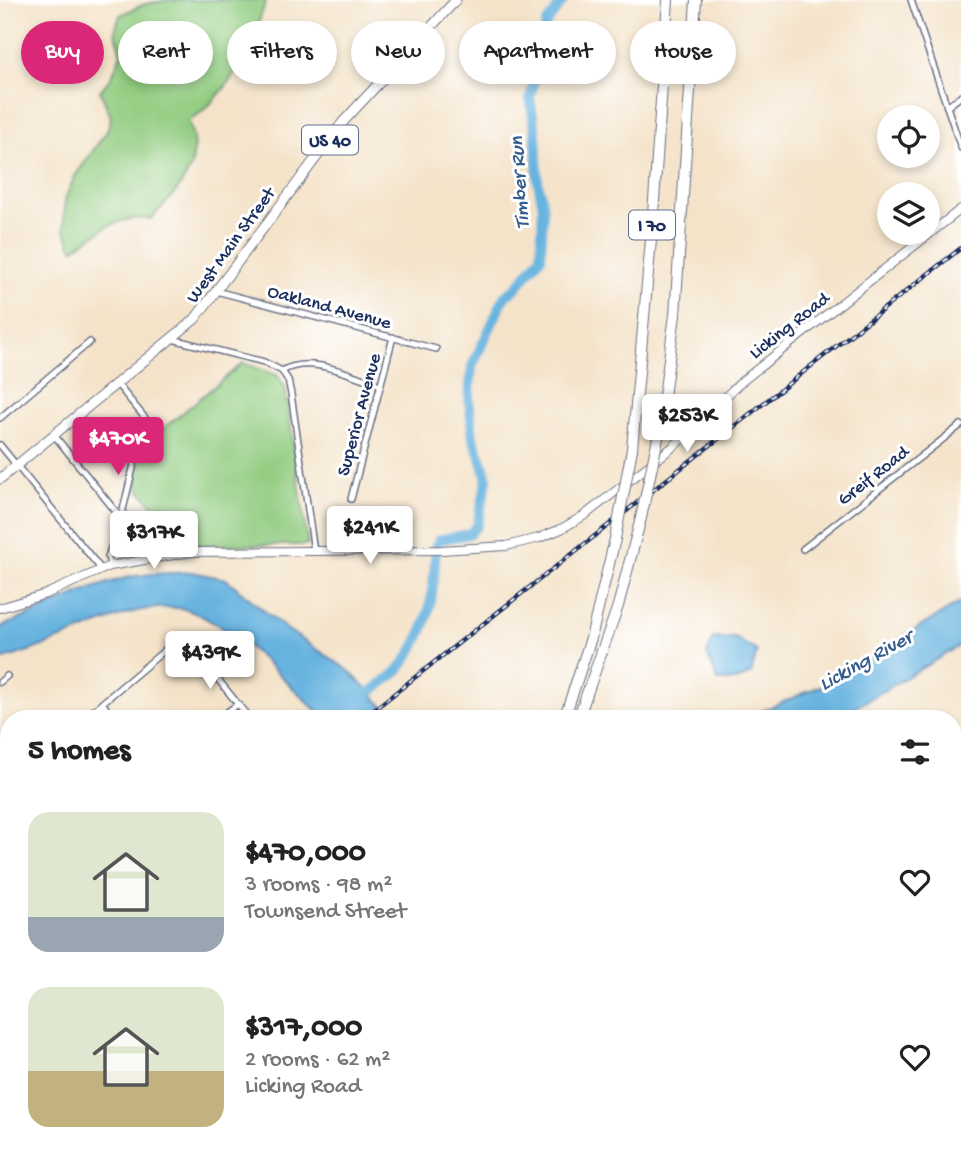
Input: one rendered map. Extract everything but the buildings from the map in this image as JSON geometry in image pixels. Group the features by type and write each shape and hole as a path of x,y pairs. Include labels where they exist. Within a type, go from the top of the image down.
{"highway":[{"name":"I 70","path":"567,710 591,638 615,539 632,449 652,229 668,0"},
{"name":"I 70","path":"581,710 618,606 659,433 675,315 696,0"}],"main road":[{"name":"West Main Street","path":"0,479 195,319 343,122 456,0"}],"street":[{"path":"911,0 961,148"},
{"path":"947,107 961,96"},
{"name":"Licking Road","path":"0,608 46,594 106,567 190,552 425,551 506,546 539,538 585,515 674,446 741,382 961,209"},
{"name":"Oakland Avenue","path":"216,290 436,349"},
{"name":"Superior Avenue","path":"351,499 393,337"},
{"path":"172,339 264,362 282,372 288,380 314,551"},
{"path":"0,418 90,342"},
{"path":"282,372 297,365 315,365 381,386"},
{"path":"106,567 121,518 145,418 117,384"},
{"name":"Greif Road","path":"803,549 961,425"},
{"path":"54,435 121,518"},
{"path":"0,445 106,567"},
{"path":"95,710 165,650 181,643 191,646 243,710"},
{"path":"0,681 7,676"},
{"path":"103,704 107,710"},
{"path":"230,710 238,704"}],"green space":[{"path":"168,0 266,0 259,21 227,21 227,84 203,111 188,121 194,151 192,164 180,186 151,219 118,222 73,249 64,229 65,199 75,176 107,131 111,117 100,91 112,76 118,61 118,84 213,84 213,21 118,21 120,15 145,4"},
{"path":"118,21 118,42 115,31"},
{"path":"243,363 277,375 285,387 308,545 187,545 137,487 141,447"}],"water":[{"path":"192,572 226,579 285,628 348,670 385,710 316,710 245,644 208,619 182,608 159,608 130,613 0,660 0,627 91,589 148,574"},
{"path":"961,602 961,645 851,710 764,710 823,685"},
{"path":"713,638 735,638 757,651 751,674 735,681 718,681 707,654"}],"waterway":[{"name":"Timber Run","path":"361,698 396,672 418,639 429,610 436,545 439,540 469,534 477,526 487,480 473,438 469,400 472,366 505,296 515,289 541,257 543,207 530,98 546,24 564,0"}],"railway":[{"path":"373,710 961,248"}],"water label":[{"name":"Licking River","path":"865,659"}]}
